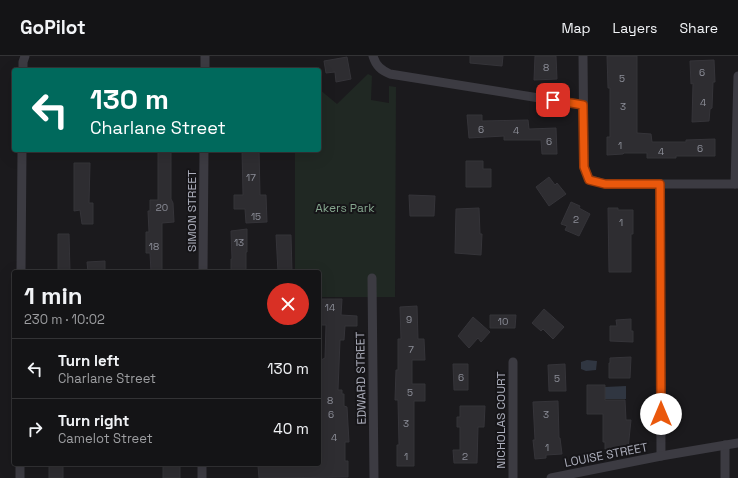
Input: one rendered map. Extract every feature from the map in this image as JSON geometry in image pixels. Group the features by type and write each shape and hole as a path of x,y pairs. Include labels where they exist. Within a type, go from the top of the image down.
{"street":[{"path":"22,68 26,56"},
{"path":"205,56 205,68"},
{"path":"373,56 375,63 382,70 390,74 583,105"},
{"path":"583,56 584,167 589,180 605,184 737,184 738,76"},
{"path":"21,270 22,152"},
{"name":"SIMON STREET","path":"203,270 204,152"},
{"path":"660,184 661,456"},
{"name":"EDWARD STREET","path":"372,278 374,478"},
{"name":"NICHOLAS COURT","path":"513,362 513,478"},
{"name":"LOUISE STREET","path":"551,478 661,456 738,443"},
{"path":"725,445 725,478"},
{"path":"20,466 20,478"},
{"path":"202,466 202,478"}],"green space":[{"name":"Akers Park","path":"368,74 372,76 371,100 389,103 389,86 396,87 395,297 321,297 321,270 295,270 295,152 321,152 321,91 337,104"}],"shaded area":[{"path":"587,360 597,361 596,370 586,371 581,369 581,362"},
{"path":"626,386 626,399 605,399 605,387"}],"building":[{"path":"470,56 503,56 502,66 470,63"},
{"path":"535,56 556,56 557,79 534,80"},
{"path":"607,56 637,56 637,133 651,134 652,142 686,142 686,140 715,139 715,156 647,158 647,153 607,155 607,137 610,137 610,88 608,88"},
{"path":"347,57 351,79 336,82 335,72 326,73 324,61"},
{"path":"714,60 715,82 713,82 712,108 710,109 709,121 692,122 693,83 691,84 690,61"},
{"path":"467,115 482,115 482,121 528,120 529,129 556,128 557,154 542,154 541,140 504,140 504,136 469,138"},
{"path":"158,152 171,152 171,199 173,203 174,222 162,223 162,270 151,270 150,253 146,253 146,232 149,232 148,211 150,211 150,200 158,200"},
{"path":"242,152 259,152 260,195 266,195 267,222 246,223 245,209 234,209 234,195 243,195"},
{"path":"466,161 483,161 483,169 491,169 491,187 466,187"},
{"path":"74,163 90,163 89,203 93,203 93,224 82,224 80,210 74,211"},
{"path":"549,177 555,185 557,183 566,194 549,206 536,187"},
{"path":"409,195 435,196 434,216 410,216"},
{"path":"571,202 580,206 579,208 590,214 579,236 565,230 567,226 561,224"},
{"path":"479,208 480,234 482,234 481,255 455,253 456,209"},
{"path":"608,208 633,210 633,234 631,234 631,272 609,272"},
{"path":"247,229 246,270 231,270 231,231"},
{"path":"58,234 69,234 70,270 58,270"},
{"path":"276,235 291,235 292,270 278,270"},
{"path":"105,261 105,270 88,270 87,262"},
{"path":"321,299 342,299 341,315 357,316 357,326 345,326 344,340 340,340 338,390 342,390 342,394 344,394 344,406 347,407 349,442 345,442 345,461 348,461 348,477 259,478 258,466 321,466 321,360 325,358 326,325 321,325"},
{"path":"417,306 418,339 424,339 425,360 412,360 412,384 425,384 425,401 414,401 414,466 397,466 397,445 399,445 398,400 395,400 396,370 398,370 398,339 401,339 400,307"},
{"path":"544,309 564,327 553,339 543,329 541,331 532,323"},
{"path":"490,315 516,315 515,328 490,328"},
{"path":"473,317 490,332 481,342 478,338 469,348 458,336"},
{"path":"631,319 633,342 610,341 610,326 617,326 616,320"},
{"path":"631,357 630,378 609,378 610,358"},
{"path":"453,364 468,364 468,390 454,390"},
{"path":"565,364 566,391 549,391 548,365"},
{"path":"587,385 605,385 605,400 625,400 626,420 631,420 628,449 619,451 618,449 605,449 605,442 603,442 603,414 587,414"},
{"path":"558,401 559,438 562,454 546,455 546,458 535,459 533,440 535,440 533,402"},
{"path":"460,406 485,406 484,427 478,427 477,463 454,463 453,450 460,450 460,427 457,427 457,417 460,417"},
{"path":"49,466 63,466 63,478 49,478"},
{"path":"163,466 180,466 180,478 163,478"}],"route":[{"path":"553,100 583,105 584,167 589,180 605,184 660,184 661,414"}]}
